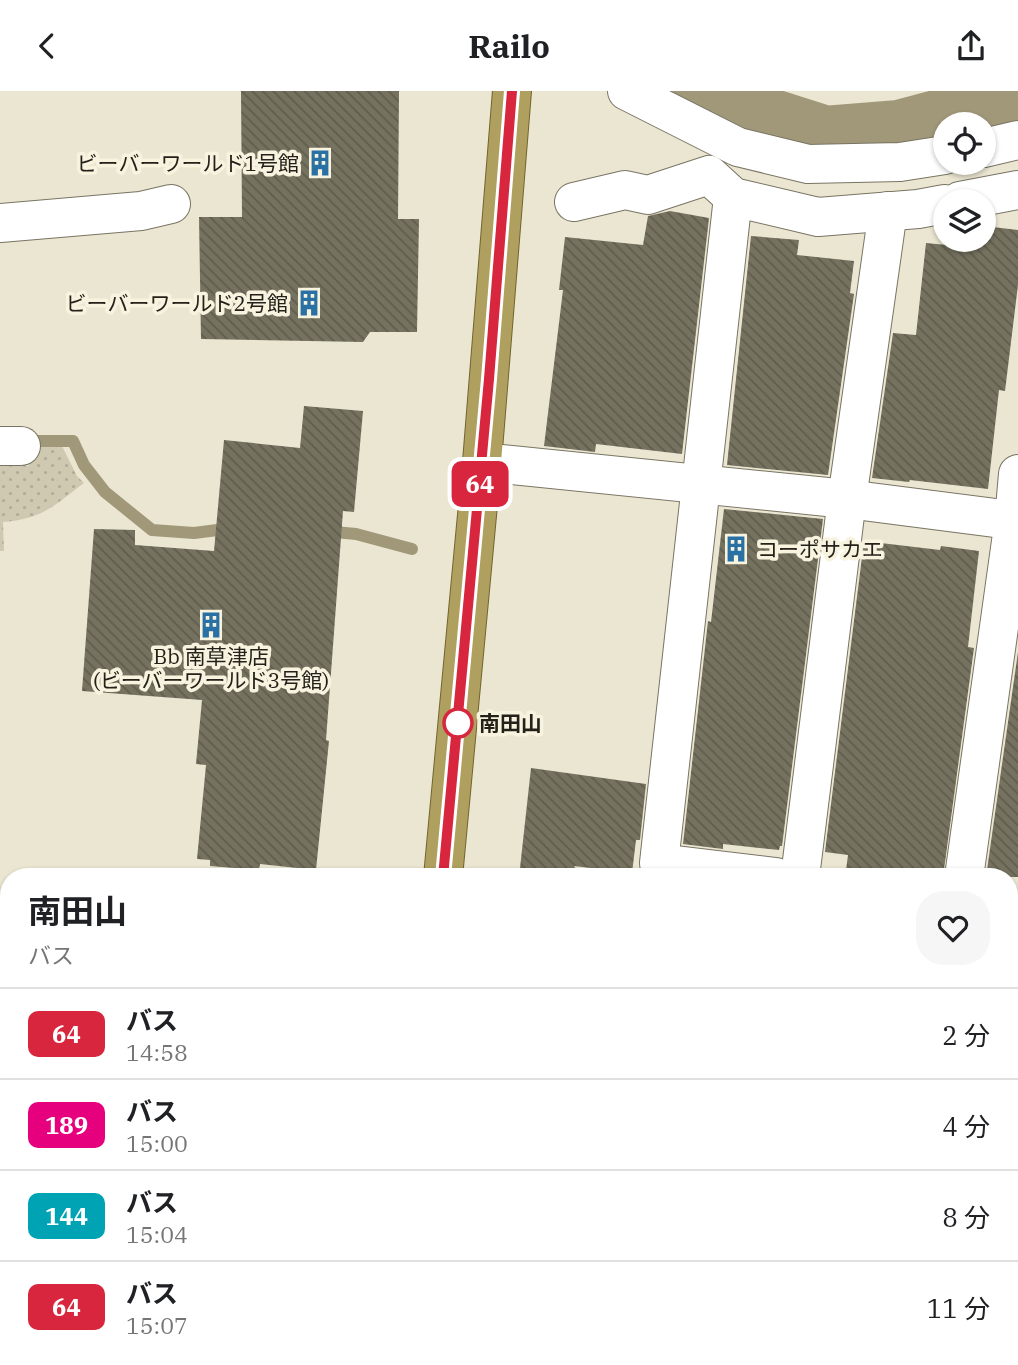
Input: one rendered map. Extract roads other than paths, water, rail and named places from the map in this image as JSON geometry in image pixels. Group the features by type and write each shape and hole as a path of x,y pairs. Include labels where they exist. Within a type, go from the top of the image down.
{"highway":[{"path":"444,868 482,462 512,91"}],"street":[{"path":"627,91 738,147 808,164 900,162 933,157"},
{"path":"996,145 1018,140"},
{"path":"574,202 625,190 647,178 700,163 738,147"},
{"path":"625,190 648,195 709,175 733,197 818,217 933,205"},
{"path":"996,194 1018,190"},
{"path":"701,868 659,863 733,197"},
{"path":"0,223 141,211 171,204"},
{"path":"801,868 847,499 888,211"},
{"path":"482,462 847,499 1016,520"},
{"path":"965,868 1016,520 1018,474"}],"waterway":[{"path":"689,91 695,96 759,122 825,143 900,137 933,128"},
{"path":"996,112 1018,107"},
{"path":"28,441 73,441 84,465 105,492 152,530 194,533 233,528"},
{"path":"324,531 356,534 412,549"}],"place":[{"name":"ビーバーワールド1号館","path":"320,163"},
{"name":"ビーバーワールド2号館","path":"309,303"},
{"name":"コーポサカエ","path":"736,549"},
{"name":"Bb 南草津店 (ビーバーワールド3号館)","path":"211,625"},
{"name":"南田山","path":"458,723"}]}
